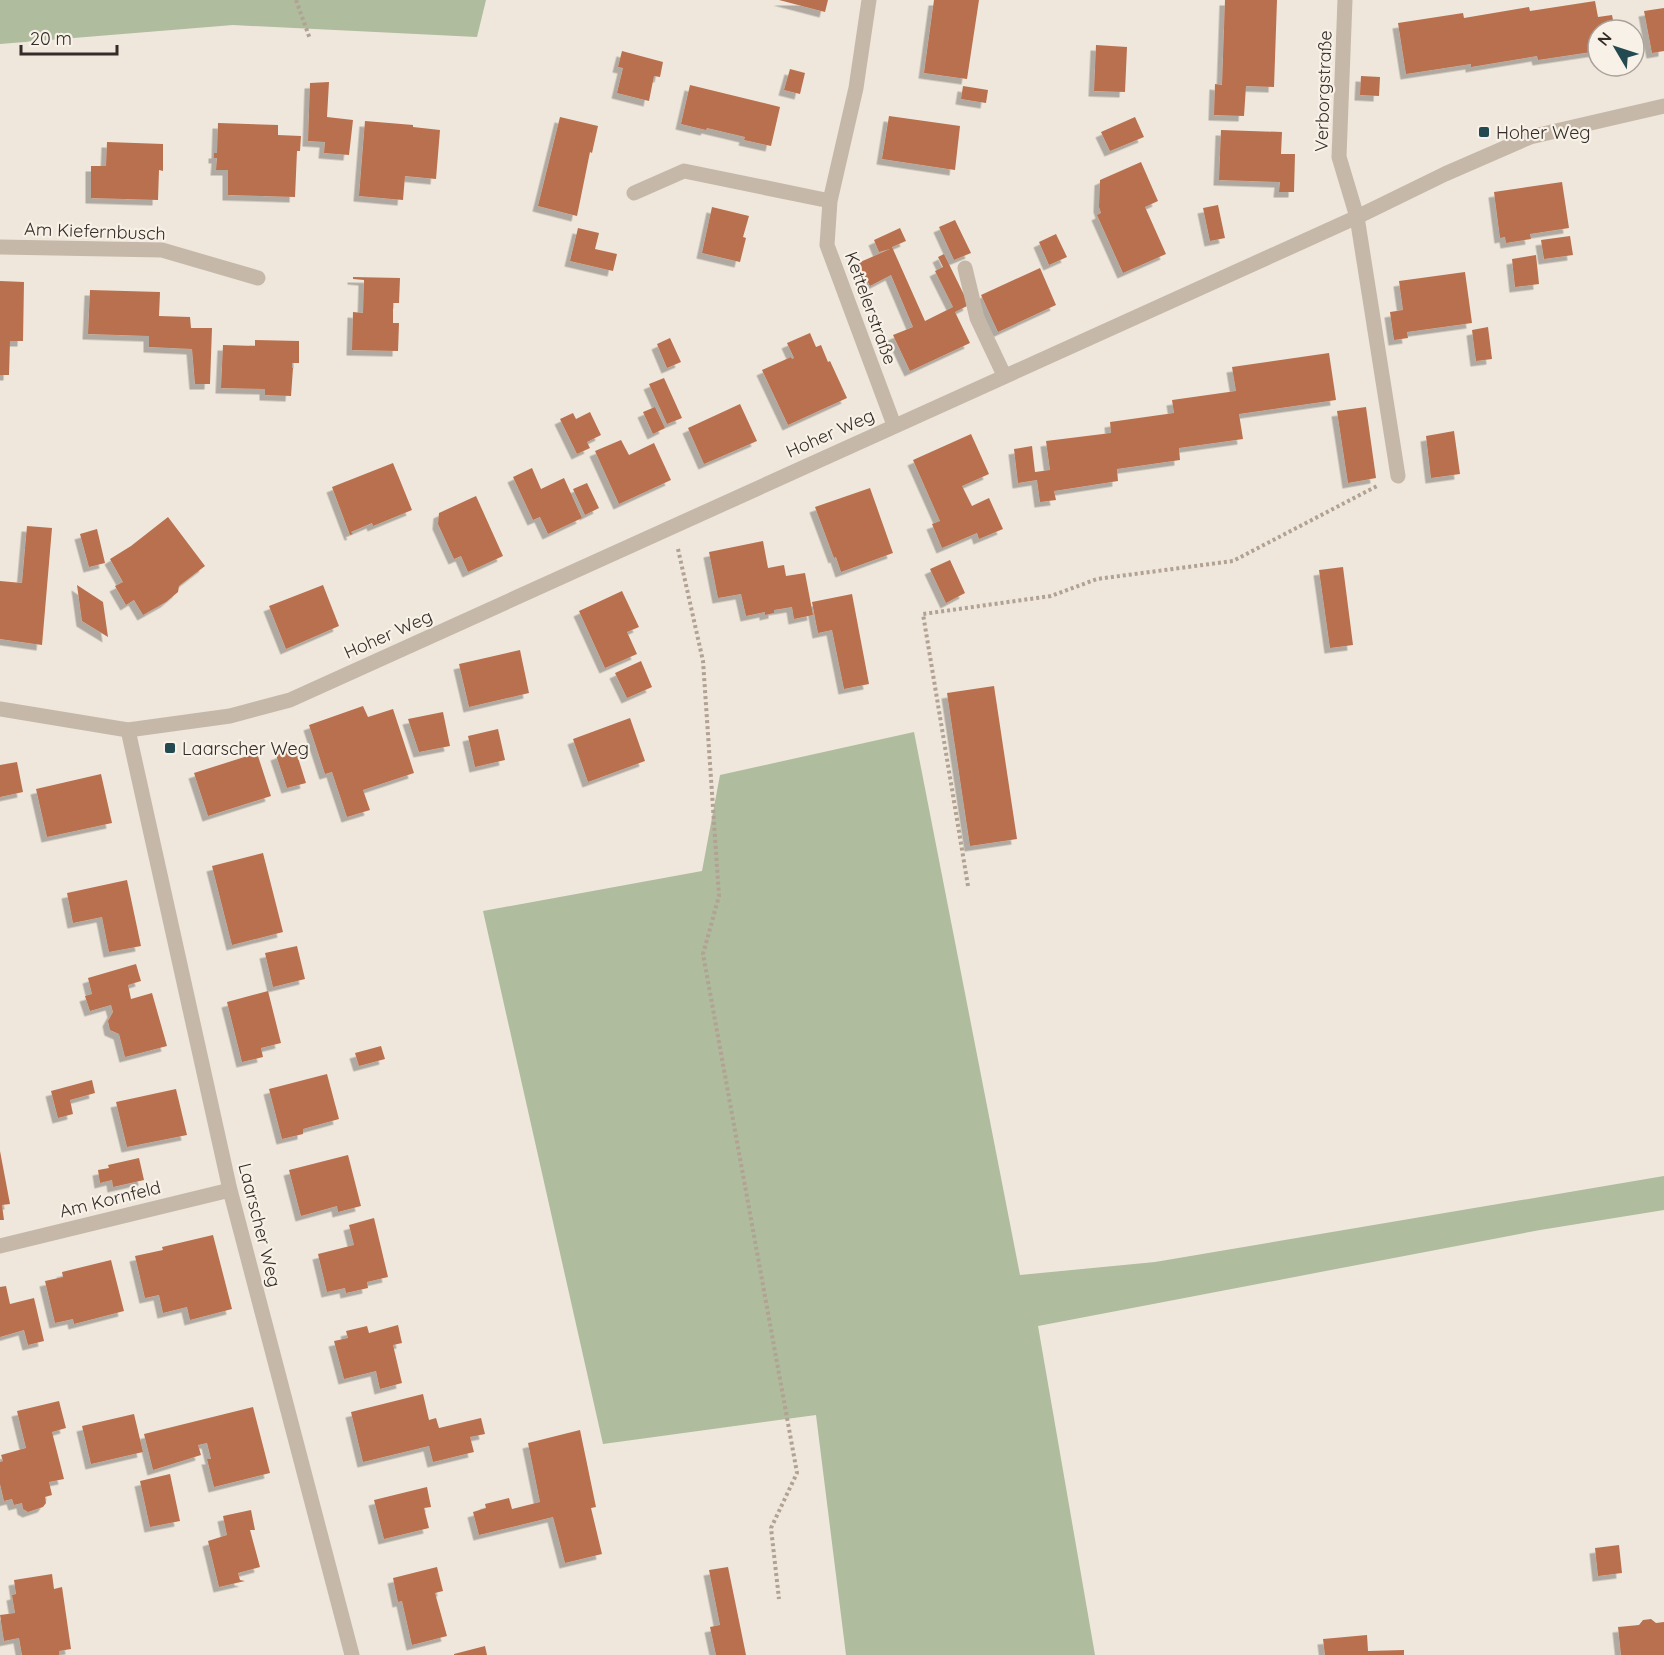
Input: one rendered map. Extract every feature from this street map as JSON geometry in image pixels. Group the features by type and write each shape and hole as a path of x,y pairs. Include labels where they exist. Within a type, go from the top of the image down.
{"street":[{"name":"Kettelerstraße","path":"869,0 856,88 830,201 827,245 894,425"},
{"name":"Verborgstraße","path":"1345,0 1339,157 1357,217 1398,476"},
{"name":"Hoher Weg","path":"0,709 128,730 230,716 290,700 1530,137 1664,106"},
{"path":"634,193 684,171 830,201"},
{"name":"Am Kiefernbusch","path":"0,247 162,250 258,278"},
{"path":"965,268 977,318 1004,375"},
{"name":"Laarscher Weg","path":"128,730 230,1190 352,1655"},
{"name":"Am Kornfeld","path":"0,1246 230,1190"}],"path":[{"path":"296,0 310,39"},
{"path":"969,886 923,614 1051,596 1097,579 1233,561 1398,476"},
{"path":"673,526 703,661 719,896 703,954 797,1473 771,1528 779,1599"}],"green space":[{"path":"0,0 486,0 477,37 233,25 0,44"},
{"path":"914,732 1020,1275 1155,1262 1664,1176 1664,1210 1540,1230 1038,1326 1095,1655 846,1655 816,1415 603,1444 483,911 702,871 720,775"}],"building":[{"path":"779,0 828,0 825,12"},
{"path":"934,0 979,0 967,79 924,73"},
{"path":"1225,0 1277,0 1274,87 1246,86 1244,116 1214,115 1215,84 1222,85"},
{"path":"1595,1 1598,17 1612,15 1613,18 1586,18 1586,53 1538,60 1537,56 1471,67 1471,64 1406,74 1398,23 1463,13 1464,18 1529,7 1530,11"},
{"path":"1664,8 1664,51 1652,53 1644,11"},
{"path":"1096,45 1127,47 1125,92 1094,91"},
{"path":"622,51 663,62 660,77 654,76 649,101 617,93 623,68 618,67"},
{"path":"790,69 805,73 800,94 784,90"},
{"path":"1361,76 1380,77 1379,96 1360,95"},
{"path":"329,82 327,117 353,120 349,155 324,153 325,142 308,141 310,83"},
{"path":"690,85 780,107 771,146 744,140 745,137 681,124"},
{"path":"963,86 988,90 986,103 961,99"},
{"path":"889,116 960,126 955,170 882,159"},
{"path":"560,117 598,126 592,153 590,152 577,216 538,206"},
{"path":"1135,117 1144,137 1110,151 1101,132"},
{"path":"365,121 440,130 436,179 405,176 403,200 359,196"},
{"path":"218,123 278,125 278,135 301,136 300,151 297,151 295,197 228,195 228,170 216,170 217,158 214,158 214,153 217,153"},
{"path":"1221,130 1282,132 1281,154 1295,154 1294,192 1279,192 1280,182 1219,180"},
{"path":"107,142 163,144 163,171 159,170 158,200 91,198 91,166 106,166"},
{"path":"1141,162 1158,201 1145,207 1166,254 1123,273 1097,215 1101,213 1099,207 1100,180"},
{"path":"1562,182 1569,228 1530,234 1531,239 1506,243 1505,237 1500,238 1494,192"},
{"path":"1218,205 1225,238 1210,241 1203,208"},
{"path":"712,207 749,216 743,237 746,238 740,262 702,253"},
{"path":"955,220 971,253 954,260 939,227"},
{"path":"578,228 599,233 595,249 617,254 613,271 570,261"},
{"path":"900,228 906,241 892,247 925,321 953,307 935,271 943,267 938,257 944,254 969,305 955,312 970,343 910,371 893,335 913,327 891,275 870,286 858,263 890,249 879,252 874,240"},
{"path":"1056,234 1067,257 1049,265 1039,242"},
{"path":"1570,236 1573,255 1544,259 1541,240"},
{"path":"1536,255 1539,284 1515,287 1512,259"},
{"path":"1040,268 1056,305 998,332 981,295"},
{"path":"1465,272 1472,323 1407,332 1408,338 1394,340 1390,312 1403,310 1399,281"},
{"path":"353,277 400,278 399,303 393,303 393,323 399,323 398,351 352,350 353,312 363,313 364,280 353,279"},
{"path":"0,281 24,282 23,341 10,341 9,375 0,375"},
{"path":"90,290 160,292 159,316 190,317 191,328 212,328 210,384 195,384 192,349 149,347 149,336 88,334"},
{"path":"1488,327 1492,359 1476,361 1472,330"},
{"path":"810,333 816,347 821,345 847,398 788,425 762,370 791,357 794,358 787,343"},
{"path":"670,338 681,362 667,368 657,344"},
{"path":"255,340 299,341 299,363 292,363 291,396 265,395 265,389 221,388 223,345 255,346"},
{"path":"1329,353 1336,400 1239,414 1243,439 1179,448 1180,460 1117,469 1118,481 1054,491 1056,500 1040,502 1037,480 1018,483 1014,449 1032,446 1035,472 1050,470 1046,441 1111,433 1110,422 1174,413 1172,400 1236,391 1232,367"},
{"path":"664,378 682,418 667,424 649,384"},
{"path":"740,404 757,441 704,464 688,428"},
{"path":"655,407 665,428 653,434 643,412"},
{"path":"1366,407 1376,478 1348,483 1337,411"},
{"path":"590,412 601,435 587,442 590,448 577,454 560,419 573,413 576,419"},
{"path":"1454,431 1460,474 1431,478 1426,436"},
{"path":"971,434 989,474 962,486 972,506 989,498 1003,529 979,539 977,533 942,548 932,524 940,521 913,460"},
{"path":"621,440 629,455 654,443 671,480 619,504 595,451"},
{"path":"393,463 412,510 373,526 372,523 351,532 353,534 350,535 332,487"},
{"path":"532,468 541,489 564,478 582,518 548,534 540,517 533,520 513,477"},
{"path":"587,483 599,508 585,515 573,489"},
{"path":"870,488 893,553 841,572 815,507"},
{"path":"476,496 503,556 468,572 461,556 454,559 438,524 439,513"},
{"path":"168,517 205,566 179,586 178,592 166,602 143,615 134,600 126,605 115,586 123,582 110,559"},
{"path":"27,526 52,528 42,645 0,639 0,581 22,583"},
{"path":"97,529 105,563 89,567 80,534"},
{"path":"763,541 768,568 784,565 786,576 805,573 813,615 794,619 792,607 774,610 774,613 765,615 765,612 746,616 741,594 718,598 709,552"},
{"path":"950,560 965,593 946,603 930,569"},
{"path":"1343,567 1353,645 1330,648 1319,570"},
{"path":"77,585 103,602 108,637 82,621"},
{"path":"323,585 339,626 286,649 269,606"},
{"path":"622,591 639,627 627,632 637,654 605,668 579,611"},
{"path":"852,594 869,684 844,689 832,630 818,633 812,602"},
{"path":"520,650 529,693 469,707 459,664"},
{"path":"641,661 652,687 627,698 615,673"},
{"path":"994,686 1017,839 970,846 947,693"},
{"path":"363,706 368,717 393,709 414,773 363,790 370,810 347,817 332,772 325,774 309,725"},
{"path":"443,712 450,746 419,752 408,719"},
{"path":"630,718 645,761 588,782 573,739"},
{"path":"498,729 505,760 475,767 468,736"},
{"path":"295,748 306,783 287,788 276,755"},
{"path":"257,753 271,796 208,816 194,773"},
{"path":"17,762 23,792 0,797 0,765"},
{"path":"101,774 112,823 47,837 36,789"},
{"path":"263,853 283,932 232,945 212,866"},
{"path":"127,880 141,946 109,952 102,917 73,923 67,893"},
{"path":"297,946 305,979 273,987 265,953"},
{"path":"136,964 141,981 128,985 131,999 152,993 167,1046 125,1057 119,1034 110,1030 108,1021 113,1012 111,1005 90,1011 85,996 92,994 88,978"},
{"path":"268,991 281,1043 261,1048 263,1057 242,1062 227,1002"},
{"path":"381,1046 385,1059 359,1066 355,1053"},
{"path":"327,1074 339,1119 303,1129 303,1134 282,1139 269,1089"},
{"path":"92,1080 95,1093 70,1100 73,1114 58,1118 51,1091"},
{"path":"176,1089 187,1135 127,1147 116,1102"},
{"path":"0,1151 10,1204 2,1205 4,1220 0,1220"},
{"path":"348,1155 361,1206 338,1212 337,1206 301,1216 289,1170"},
{"path":"139,1158 144,1180 113,1187 112,1180 100,1183 98,1170 109,1168 108,1165"},
{"path":"374,1218 388,1277 367,1282 368,1288 346,1293 345,1288 327,1292 318,1254 354,1245 349,1225"},
{"path":"213,1235 232,1309 190,1320 187,1307 163,1313 159,1295 145,1298 135,1256"},
{"path":"111,1260 124,1311 74,1324 73,1319 55,1323 45,1281 63,1277 62,1272"},
{"path":"6,1286 10,1304 34,1298 44,1341 28,1345 24,1330 0,1337 0,1287"},
{"path":"398,1325 402,1343 393,1345 402,1383 380,1389 376,1371 344,1379 334,1341 348,1338 346,1331 367,1326 369,1333"},
{"path":"423,1394 429,1420 436,1418 439,1428 481,1418 485,1434 470,1437 474,1452 433,1462 429,1446 363,1462 351,1412"},
{"path":"59,1401 66,1428 52,1432 64,1479 49,1482 52,1495 45,1497 46,1503 43,1507 28,1512 23,1509 22,1503 14,1505 12,1499 4,1501 0,1484 0,1462 3,1461 1,1455 26,1448 17,1411"},
{"path":"253,1407 270,1473 214,1487 207,1459 211,1459 207,1443 198,1445 201,1455 153,1470 144,1434"},
{"path":"134,1414 143,1452 91,1464 82,1426"},
{"path":"580,1430 596,1507 591,1508 602,1554 565,1563 553,1517 479,1535 473,1512 486,1508 485,1504 509,1498 512,1509 540,1502 528,1443"},
{"path":"170,1474 180,1521 150,1527 140,1481"},
{"path":"427,1487 431,1507 424,1508 429,1528 384,1539 374,1500"},
{"path":"251,1510 255,1530 250,1530 260,1567 238,1573 240,1580 245,1581 219,1587 208,1541 227,1535 223,1516"},
{"path":"1619,1545 1622,1573 1598,1576 1595,1548"},
{"path":"437,1567 443,1591 435,1593 447,1636 412,1645 402,1601 398,1602 393,1578"},
{"path":"728,1567 746,1655 716,1655 710,1627 720,1625 709,1570"},
{"path":"52,1574 54,1589 62,1587 71,1649 59,1651 59,1655 22,1655 19,1638 4,1641 0,1615 15,1613 12,1595 16,1594 14,1580"},
{"path":"1651,1619 1656,1623 1664,1622 1664,1655 1621,1655 1618,1627 1639,1625 1643,1620"},
{"path":"1367,1635 1368,1651 1404,1650 1404,1655 1325,1655 1323,1639"},
{"path":"485,1646 487,1655 454,1655 454,1654"}],"place":[{"name":"Hoher Weg","path":"1484,132"},
{"name":"Laarscher Weg","path":"170,748"}]}
